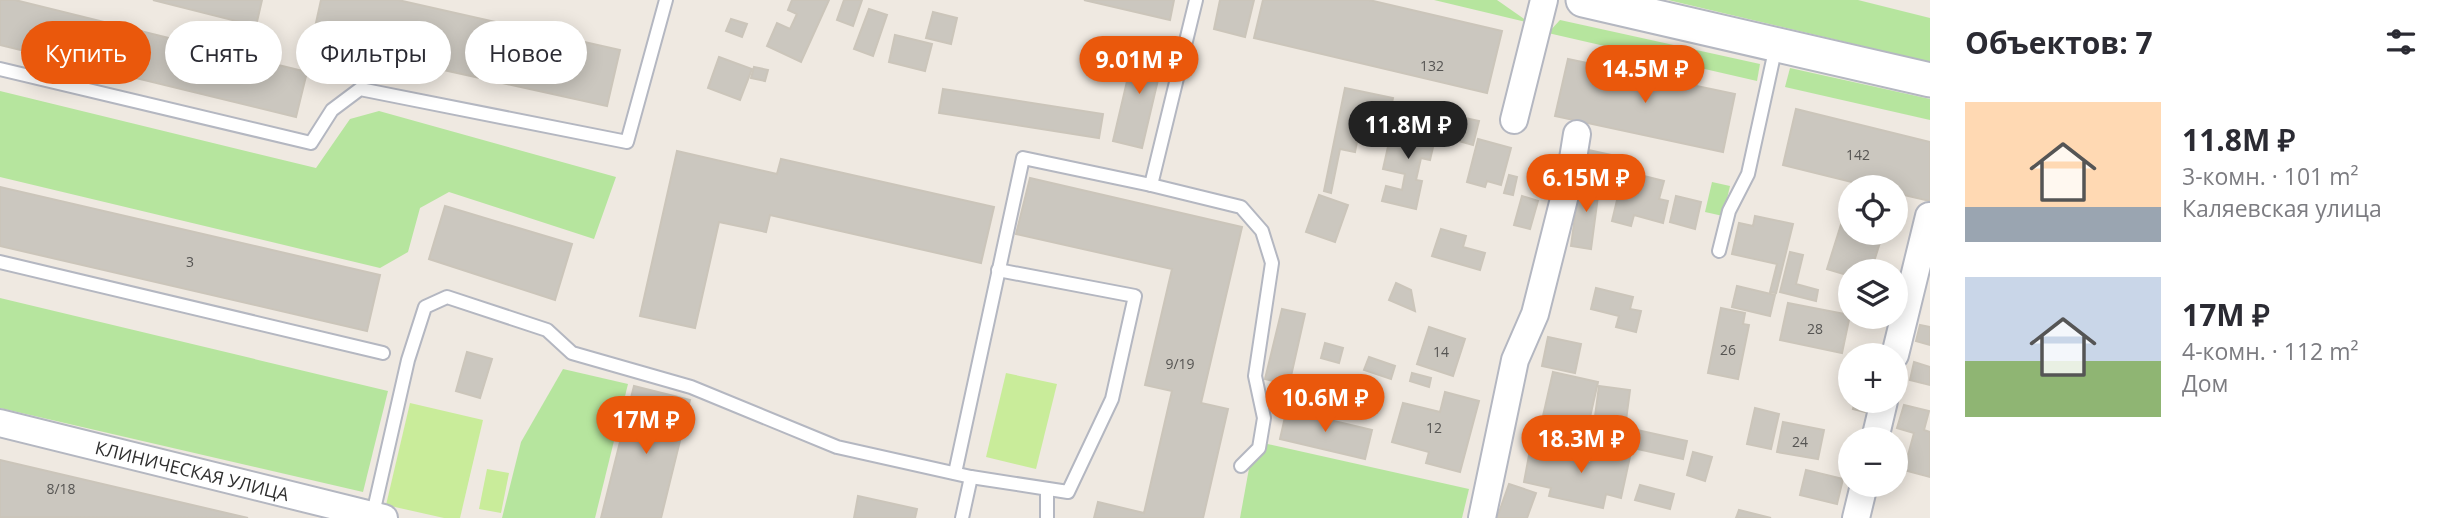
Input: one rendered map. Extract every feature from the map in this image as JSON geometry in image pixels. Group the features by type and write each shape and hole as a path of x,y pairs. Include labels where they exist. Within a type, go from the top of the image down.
{"street":[{"path":"1514,120 1544,0"},
{"path":"1583,0 1930,80"},
{"path":"1482,518 1515,360 1535,314 1571,172 1577,134"},
{"path":"1898,343 1929,216"},
{"name":"КЛИНИЧЕСКАЯ УЛИЦА","path":"0,423 376,517"},
{"path":"1856,518 1861,497"}],"lane":[{"path":"0,69 311,143 332,110 360,89 627,142 666,0"},
{"path":"1151,185 1196,0"},
{"path":"1720,251 1729,211 1748,174 1776,43"},
{"path":"956,474 1023,158 1241,207 1262,231 1272,262 1255,376 1264,418 1259,448 1241,466"},
{"path":"0,262 383,353"},
{"path":"376,517 408,360 425,307 447,297 547,330 572,353 691,387 837,447 971,477 1068,492 1112,400 1135,296 998,270"},
{"path":"961,518 971,477"},
{"path":"1047,489 1047,518"}],"green space":[{"path":"1434,0 1497,0 1530,23"},
{"path":"1668,0 1858,0 1930,18 1930,62"},
{"path":"1560,20 1760,64 1757,81 1548,33"},
{"path":"1790,68 1930,99 1930,120 1785,87"},
{"path":"0,91 316,168 350,119 379,111 616,177 594,239 449,192 420,208 408,252 380,268 0,177"},
{"path":"1712,182 1730,186 1723,216 1705,212"},
{"path":"0,298 388,391 363,492 0,408"},
{"path":"563,369 628,384 595,518 502,518 521,442"},
{"path":"1006,373 1057,384 1036,469 986,457"},
{"path":"410,403 483,420 460,518 444,518 386,505"},
{"path":"1254,441 1469,489 1462,518 1240,518"},
{"path":"487,469 509,473 501,513 479,509"}],"building":[{"path":"0,0 15,0 100,21 21,21 21,50 0,45"},
{"path":"153,0 262,0 257,21 236,21"},
{"path":"321,0 398,0 491,21 465,21 465,75 451,72 451,21 316,21"},
{"path":"792,0 829,0 801,62 767,46 777,23 790,29 797,14 788,10"},
{"path":"844,0 862,0 853,26 837,20"},
{"path":"1084,0 1174,0 1170,20"},
{"path":"1220,0 1254,0 1245,37 1214,29"},
{"path":"1263,0 1369,0 1502,31 1487,93 1254,38"},
{"path":"869,9 887,15 873,56 854,49"},
{"path":"933,12 957,18 951,44 926,38"},
{"path":"731,19 747,24 742,37 726,31"},
{"path":"151,34 165,37 165,84 282,84 282,66 296,69 296,84 304,84 296,117 151,82"},
{"path":"895,35 932,44 925,71 889,62"},
{"path":"587,43 620,50 607,106 507,84 587,84"},
{"path":"1136,43 1165,50 1142,148 1113,141"},
{"path":"719,57 752,69 740,100 708,88"},
{"path":"1568,59 1735,94 1723,152 1555,116"},
{"path":"754,67 768,70 765,81 751,78"},
{"path":"1345,88 1393,98 1388,122 1362,116 1355,152 1340,149 1331,193 1324,191"},
{"path":"943,89 1103,114 1099,138 939,113"},
{"path":"1796,109 1930,142 1930,201 1908,196 1908,175 1838,175 1838,179 1783,165"},
{"path":"1465,118 1479,121 1473,145 1459,141"},
{"path":"1394,120 1437,130 1430,160 1421,158 1416,180 1422,181 1416,209 1382,201 1386,186 1402,190 1405,174 1383,169"},
{"path":"1478,139 1511,148 1501,185 1487,181 1485,187 1467,182"},
{"path":"1584,149 1625,158 1621,177 1580,168"},
{"path":"677,151 777,174 781,159 994,207 981,263 770,215 766,232 719,222 695,328 640,316"},
{"path":"1624,171 1664,181 1659,199 1668,201 1663,223 1634,215 1631,226 1612,221"},
{"path":"1509,175 1517,177 1513,195 1504,193"},
{"path":"1030,178 1242,227 1201,403 1228,409 1203,518 1094,518 1098,502 1144,513 1172,391 1145,385 1172,269 1016,234"},
{"path":"1580,179 1600,181 1591,249 1571,246"},
{"path":"0,187 380,275 367,331 0,246"},
{"path":"1319,195 1348,205 1335,242 1306,232"},
{"path":"1522,196 1538,201 1530,229 1514,225"},
{"path":"1676,196 1701,202 1695,229 1670,222"},
{"path":"445,206 572,244 555,300 429,259"},
{"path":"1755,216 1793,224 1776,293 1770,292 1777,264 1732,254 1739,223 1753,226"},
{"path":"1441,229 1466,236 1463,247 1485,253 1480,270 1432,256"},
{"path":"1838,234 1838,245 1879,245 1875,259 1838,259 1838,272 1827,269"},
{"path":"1790,252 1803,255 1796,284 1818,290 1816,301 1780,292"},
{"path":"1396,283 1411,290 1415,311 1389,300"},
{"path":"1737,286 1775,295 1770,316 1732,307"},
{"path":"1596,288 1633,297 1630,309 1641,311 1636,332 1616,327 1619,316 1591,309"},
{"path":"1788,303 1838,313 1838,329 1847,329 1844,343 1838,343 1838,352 1780,340"},
{"path":"1721,308 1745,313 1743,324 1749,325 1738,379 1708,373"},
{"path":"1282,309 1305,314 1289,385 1265,379"},
{"path":"1920,325 1930,327 1930,345 1916,341"},
{"path":"1429,327 1465,339 1453,376 1417,364"},
{"path":"1548,337 1581,344 1575,373 1542,366"},
{"path":"1325,343 1343,348 1339,363 1321,358"},
{"path":"467,352 492,359 480,398 456,391"},
{"path":"1369,357 1395,366 1391,379 1364,370"},
{"path":"1914,362 1930,367 1930,385 1910,380"},
{"path":"1553,372 1598,382 1588,426 1543,416"},
{"path":"1412,373 1431,378 1429,387 1410,381"},
{"path":"634,386 690,400 661,518 601,518"},
{"path":"1599,386 1630,390 1625,428 1594,424"},
{"path":"1445,392 1479,401 1460,472 1426,463 1429,452 1392,442 1403,403 1440,412"},
{"path":"1288,404 1302,407 1300,413 1372,430 1365,459 1280,439"},
{"path":"1908,406 1929,411 1924,430 1930,432 1930,477 1908,471 1908,455 1914,433 1908,431 1908,427 1897,427 1902,413 1908,413"},
{"path":"1755,408 1779,414 1771,449 1747,444"},
{"path":"1783,422 1824,430 1818,459 1777,452"},
{"path":"1637,430 1687,441 1683,459 1633,448"},
{"path":"1595,444 1631,452 1621,498 1606,494 1603,508 1549,496 1551,488 1524,482 1530,450 1591,463"},
{"path":"1693,452 1712,457 1705,481 1687,475"},
{"path":"0,460 248,518 0,517"},
{"path":"1806,470 1838,478 1837,504 1800,495"},
{"path":"1509,484 1536,493 1527,518 1497,518"},
{"path":"1640,485 1674,494 1670,509 1635,500"},
{"path":"858,496 917,509 915,518 854,518"},
{"path":"1739,510 1771,518 1736,518"}]}
